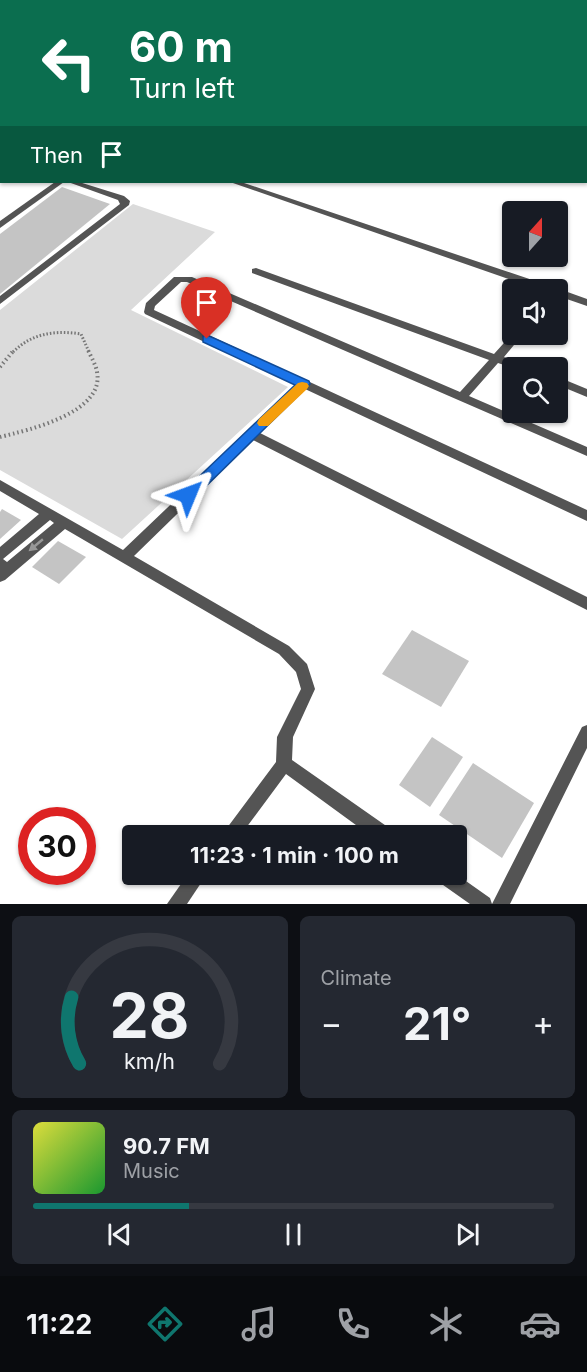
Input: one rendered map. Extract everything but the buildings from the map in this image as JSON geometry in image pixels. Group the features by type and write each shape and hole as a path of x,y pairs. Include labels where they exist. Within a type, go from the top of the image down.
{"street":[{"path":"0,225 59,183"},
{"path":"0,301 124,205 125,201 121,198 75,183"},
{"path":"237,183 520,279"},
{"path":"256,271 502,360"},
{"path":"587,452 188,279 178,279 150,305 149,312 587,516"},
{"path":"568,296 587,303"},
{"path":"461,398 508,345"},
{"path":"125,557 304,384"},
{"path":"568,385 587,393"},
{"path":"252,434 587,604"},
{"path":"0,485 284,650 302,669 308,689 285,737 284,764 237,825"},
{"path":"0,555 48,514"},
{"path":"3,570 64,522"},
{"path":"501,904 587,732"},
{"path":"284,764 370,825"},
{"path":"176,904 191,885"},
{"path":"457,885 484,904"}],"path":[{"path":"0,367 10,352 22,344 37,336 59,330 81,334 98,373 90,397 65,416 29,431 0,437"}],"shaded area":[{"path":"133,204 215,232 131,310 288,387 122,539 0,470 0,310"}],"slow traffic":[{"path":"263,423 302,386"}],"route":[{"path":"188,495 304,384 207,339"}]}
